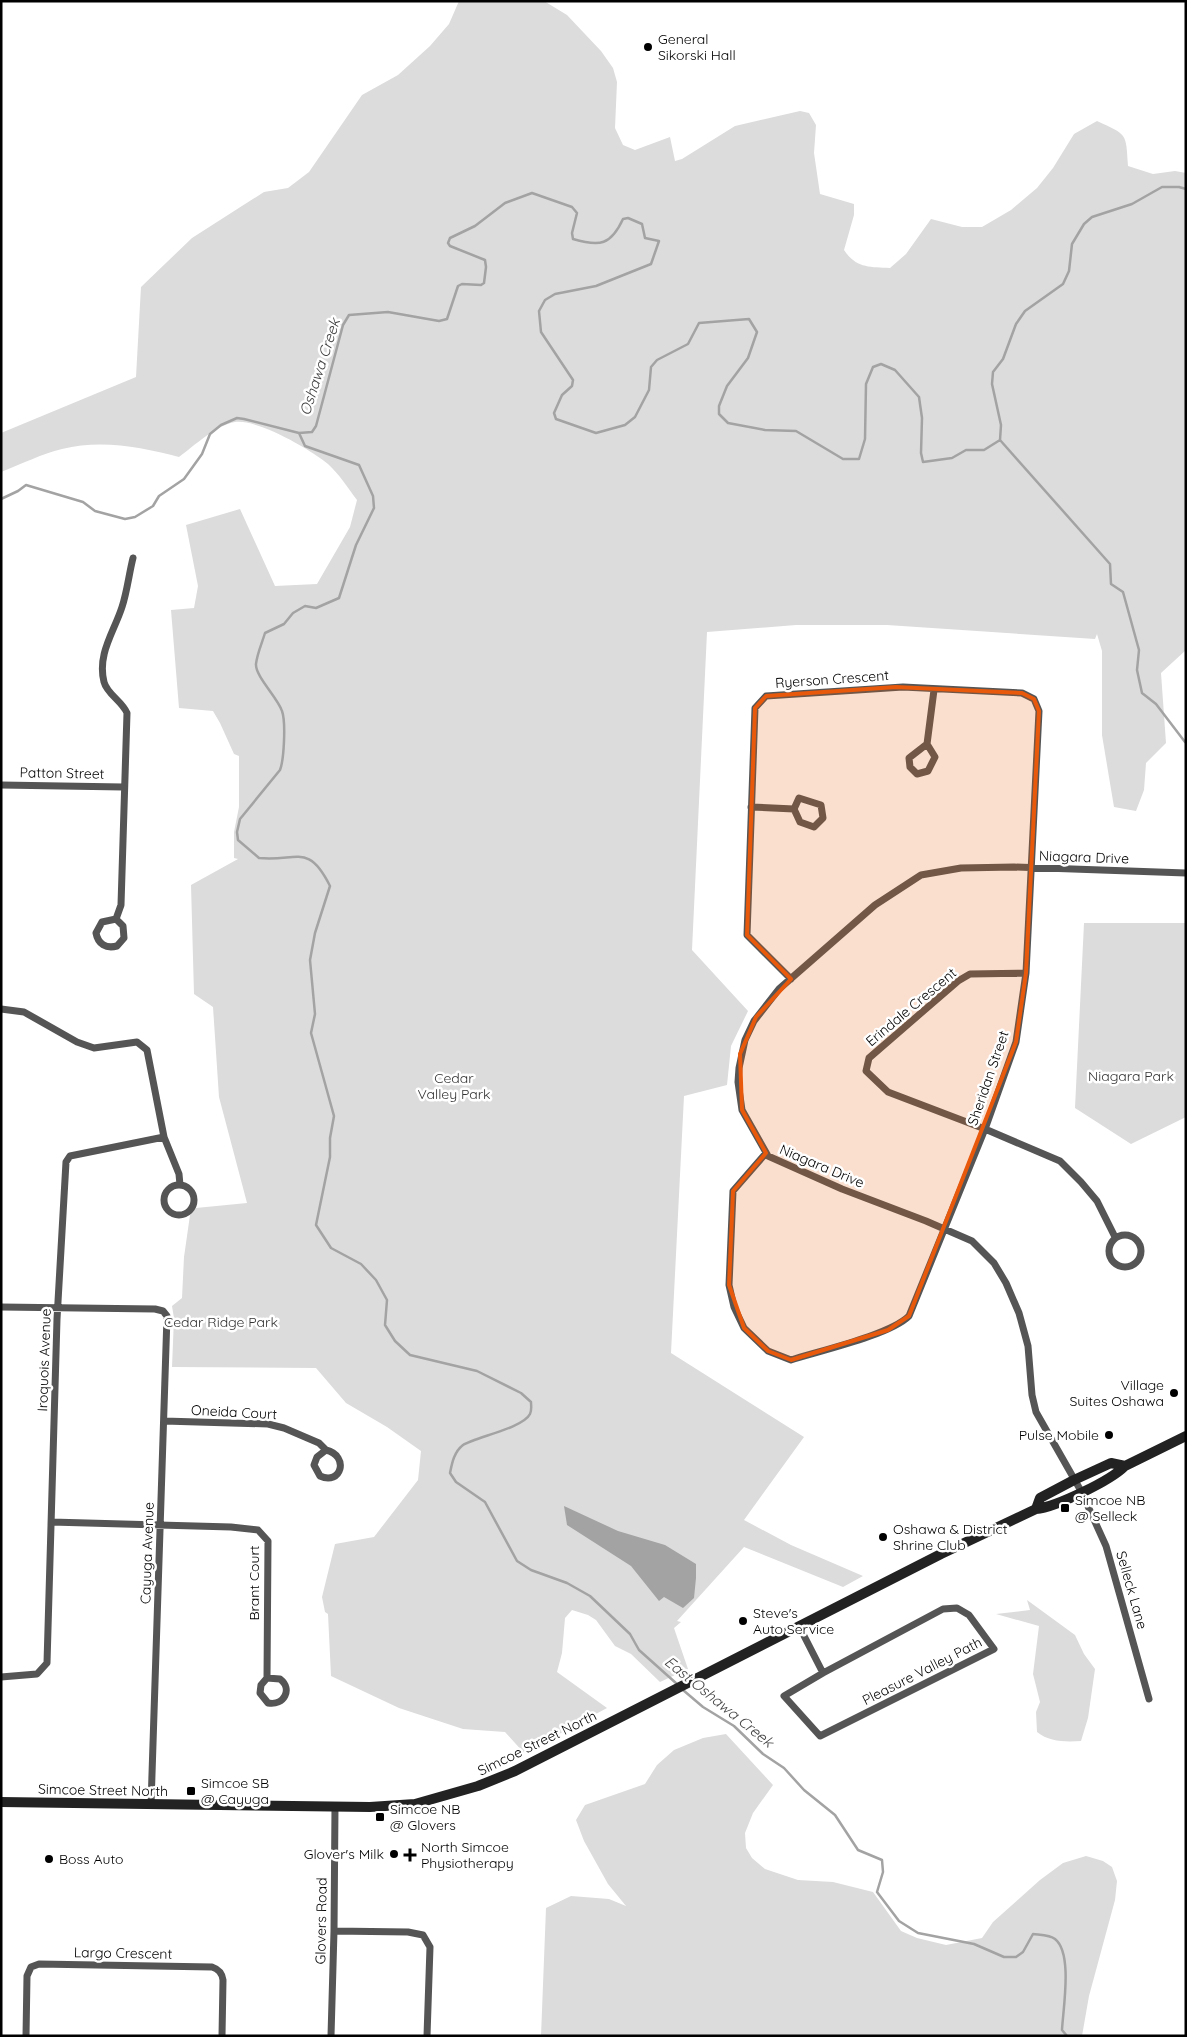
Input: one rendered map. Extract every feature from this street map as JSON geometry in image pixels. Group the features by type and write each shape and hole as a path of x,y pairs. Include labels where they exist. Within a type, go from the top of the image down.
{"main road":[{"name":"Simcoe Street North","path":"1,1802 370,1807 415,1804 478,1786 515,1771 941,1554 1036,1509 1047,1508 1117,1474 1125,1466 1186,1436"},
{"name":"Simcoe Street North","path":"1036,1509 1040,1498 1074,1480 1112,1463 1125,1466"}],"street":[{"path":"116,919 121,905 123,787 127,713 125,707 105,685 102,674 107,642 122,608 133,558"},
{"name":"Ryerson Crescent","path":"791,979 747,935 755,708 766,696 903,687 1022,693 1034,699 1039,710 1031,868"},
{"path":"927,744 934,690"},
{"name":"Patton Street","path":"1,785 123,787"},
{"path":"799,798 821,805 823,818 814,827 800,822 794,809 799,798"},
{"path":"751,807 794,809"},
{"name":"Niagara Drive","path":"1081,1491 1036,1412 1032,1394 1028,1346 1019,1313 1006,1283 994,1263 972,1241 794,1169 768,1156 742,1110 738,1082 740,1054 756,1018 779,989 875,905 921,875 961,868 1031,868 1186,873"},
{"name":"Sheridan Street","path":"766,1152 733,1191 729,1285 734,1307 744,1328 768,1350 791,1360 888,1330 904,1322 909,1316 945,1229 985,1128 1016,1042 1026,973 1031,868"},
{"path":"116,919 120,922 124,931 123,940 117,946 107,947 98,939 97,930 102,922 116,919"},
{"name":"Erindale Crescent","path":"985,1128 888,1092 866,1071 869,1058 970,974 1026,973"},
{"path":"1,1009 24,1012 77,1042 94,1048 137,1042 142,1045 147,1050 164,1137 179,1174 180,1184"},
{"path":"985,1128 1060,1161 1097,1201 1116,1237"},
{"name":"Iroquois Avenue","path":"1,1677 37,1674 47,1663 58,1308 66,1162 70,1156 164,1137"},
{"path":"180,1184 189,1189 193,1200 192,1205 186,1212 175,1214 167,1209 164,1197 170,1188 180,1184"},
{"path":"1120,1235 1130,1236 1138,1242 1140,1252 1136,1262 1132,1265 1122,1266 1112,1261 1109,1246 1116,1237 1120,1235"},
{"path":"1,1307 58,1308"},
{"name":"Cayuga Avenue","path":"58,1308 155,1309 166,1313 168,1322 151,1805"},
{"name":"Oneida Court","path":"164,1421 274,1424 319,1443 326,1450"},
{"name":"Selleck Lane","path":"1081,1491 1106,1546 1150,1700"},
{"path":"51,1522 160,1526"},
{"name":"Brant Court","path":"160,1526 251,1528 263,1534 268,1541 267,1678"},
{"name":"Pleasure Valley Path","path":"957,1608 969,1615 994,1648 820,1736 784,1696 823,1673 943,1609 957,1608"},
{"path":"799,1626 823,1673"},
{"name":"Glovers Road","path":"331,2036 335,1807"},
{"path":"334,1931 408,1932 423,1936 430,1947 427,2036"},
{"name":"Largo Crescent","path":"26,2036 27,1976 31,1967 39,1964 212,1967 217,1969 222,1975 223,1980 222,2036"}],"highlighted area":[{"path":"896,687 1022,693 1034,699 1039,711 1026,973 1016,1042 909,1316 888,1330 791,1360 768,1351 744,1328 729,1285 733,1191 766,1153 742,1110 740,1054 756,1017 791,979 747,935 755,708 766,696"}],"green space":[{"name":"Cedar Valley Park","path":"459,1 544,1 567,15 601,51 613,68 617,82 615,128 623,145 635,150 670,137 675,161 682,159 735,126 800,111 809,113 816,125 814,153 820,194 854,204 854,215 844,250 853,260 864,265 890,268 906,254 931,219 962,227 982,227 1011,210 1037,188 1053,168 1074,134 1097,121 1114,129 1123,136 1127,147 1128,166 1153,174 1175,171 1186,173 1186,650 1161,673 1166,743 1146,763 1144,790 1136,811 1114,807 1102,735 1102,651 1097,634 1095,639 887,625 796,625 707,632 692,950 748,1011 731,1046 727,1085 684,1096 671,1353 804,1437 744,1520 791,1545 863,1576 843,1587 744,1547 677,1621 681,1622 674,1628 688,1669 660,1682 631,1654 615,1646 596,1620 588,1615 572,1610 565,1618 562,1653 557,1672 607,1708 524,1753 505,1732 463,1729 399,1708 331,1676 328,1614 325,1612 322,1597 335,1544 374,1537 418,1480 421,1451 387,1427 346,1403 316,1368 172,1367 174,1318 172,1306 182,1298 184,1257 190,1215 196,1208 247,1203 219,1097 213,1007 194,994 191,885 238,859 234,858 234,832 239,807 239,756 234,754 213,711 179,708 171,610 194,608 198,586 186,525 240,509 275,586 317,584 350,527 357,500 336,472 320,458 283,436 245,422 235,422 220,427 179,457 136,447 106,444 77,446 39,456 1,472 1,433 136,377 141,287 192,238 264,192 288,188 309,172 362,95 398,75 430,46 449,24"},
{"name":"Niagara Park","path":"1084,923 1186,923 1186,1117 1131,1144 1075,1108"},
{"path":"1027,1600 1075,1635 1084,1654 1095,1669 1088,1718 1081,1741 1052,1740 1037,1732 1036,1712 1040,1702 1033,1674 1039,1626 996,1614 1030,1610"},
{"path":"726,1734 773,1785 753,1813 745,1833 746,1848 752,1858 765,1869 798,1880 833,1882 873,1892 901,1931 917,1938 946,1945 982,1938 993,1922 1040,1880 1063,1863 1086,1856 1103,1861 1112,1867 1117,1881 1115,1900 1089,1996 1082,2036 541,2036 546,1908 571,1896 609,1899 626,1906 608,1884 584,1841 576,1820 585,1805 645,1784 657,1765 674,1750 703,1738"}],"shaded area":[{"path":"564,1506 618,1531 665,1545 696,1564 694,1598 683,1608 664,1597 659,1601 631,1566 567,1525"}],"waterway":[{"name":"Oshawa Creek","path":"1000,440 1001,425 992,384 993,372 1003,359 1016,324 1025,311 1063,284 1069,271 1072,244 1084,224 1092,217 1132,204 1162,187 1186,189"},
{"name":"Oshawa Creek","path":"1,499 26,485 83,502 95,511 125,519 135,517 153,506 159,496 184,479 202,454 210,434 221,425 237,418 299,433 312,432 316,426 343,325 349,315 388,312 439,321 447,319 458,286 462,284 481,285 484,283 486,267 485,260 450,246 448,243 450,238 475,226 505,203 532,193 572,207 577,213 572,233 573,239 591,243 604,242 619,228 623,219 628,218 642,224 645,238 659,241 651,264 596,286 555,294 545,300 539,311 541,332 573,380 572,386 562,395 554,413 556,419 596,433 625,425 635,417 649,390 651,367 657,360 688,344 699,323 749,319 757,332 748,358 727,386 719,406 719,414 728,423 765,430 796,431 843,459 859,459 865,439 866,384 873,367 881,364 895,370 919,397 922,418 921,453 923,462 952,458 966,450 984,450 1000,440"},
{"name":"East Oshawa Creek","path":"299,433 305,446 359,465 373,496 374,508 356,545 339,598 316,608 305,606 293,613 284,624 265,633 256,664 259,675 282,711 284,732 283,758 280,770 240,819 237,832 238,840 259,858 300,857 308,859 322,872 330,886 315,933 310,960 315,1014 311,1033 334,1116 330,1138 330,1157 316,1225 331,1248 361,1264 376,1280 387,1300 385,1325 395,1341 410,1355 477,1371 521,1393 531,1402 530,1414 526,1419 509,1428 463,1445 455,1454 450,1473 456,1482 485,1502 517,1561 531,1570 567,1583 590,1596 630,1634 639,1650 677,1684"},
{"path":"1000,440 1110,564 1111,584 1123,592 1139,650 1137,670 1142,693 1156,704 1185,742"},
{"name":"East Oshawa Creek","path":"683,1690 703,1707 734,1726 763,1754 784,1768 804,1790 835,1815 858,1850 882,1860 883,1872 877,1892 899,1921 918,1933 974,1944 1004,1957 1016,1957 1023,1952 1033,1934 1055,1939 1061,1946 1064,1956 1066,1982 1062,2030 1067,2036"}],"place":[{"name":"General Sikorski Hall","path":"648,47"},
{"name":"Village Suites Oshawa","path":"1174,1393"},
{"name":"Pulse Mobile","path":"1109,1435"},
{"name":"Simcoe NB @ Selleck","path":"1065,1508"},
{"name":"Oshawa & District Shrine Club","path":"883,1537"},
{"name":"Steve's Auto Service","path":"743,1621"},
{"name":"Simcoe SB @ Cayuga","path":"191,1791"},
{"name":"Simcoe NB @ Glovers","path":"380,1817"},
{"name":"Glover's Milk","path":"394,1854"},
{"name":"North Simcoe Physiotherapy","path":"410,1855"},
{"name":"Boss Auto","path":"49,1859"}],"park label":[{"name":"Cedar Ridge Park","path":"221,1322"}]}
